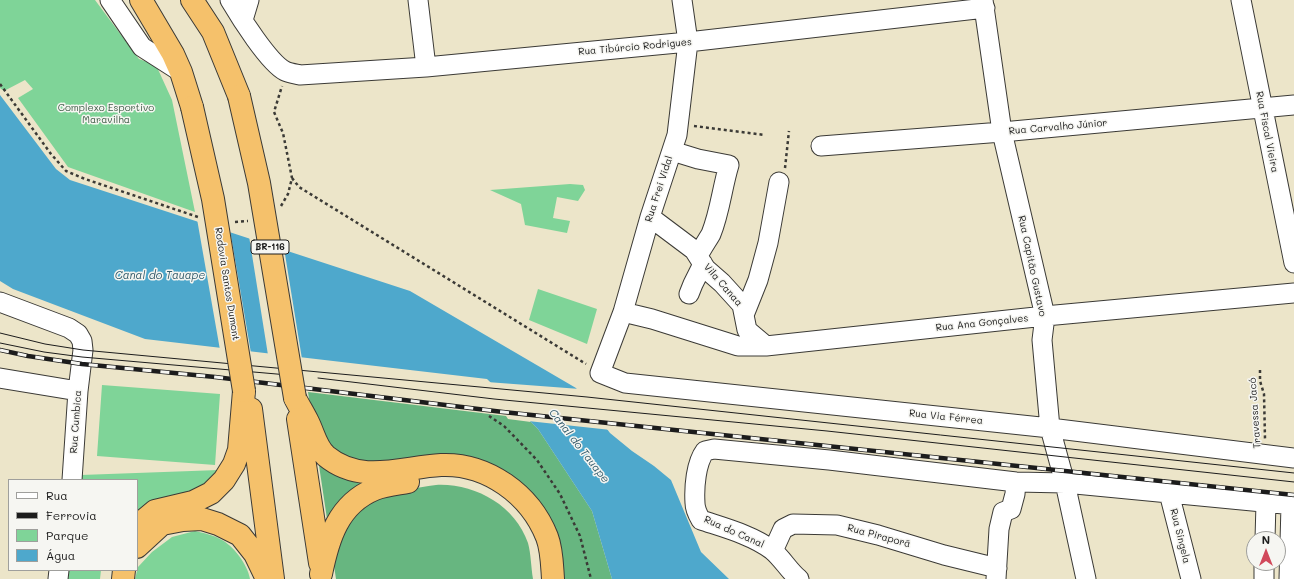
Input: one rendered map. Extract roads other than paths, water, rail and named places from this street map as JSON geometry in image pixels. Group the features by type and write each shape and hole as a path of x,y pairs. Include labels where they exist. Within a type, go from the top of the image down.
{"highway":[{"name":"Rodovia Santos Dumont","path":"141,0 173,54 181,72 192,107 213,199 244,391 252,413 273,579"},
{"name":"BR-116","path":"192,0 213,32 239,96 259,183 322,576"},
{"path":"138,546 162,524 182,513 194,502 212,493 224,480 234,464 239,450 244,391"},
{"path":"294,398 309,423 314,438 326,456 345,467 383,479 445,478 473,481 490,488 511,504 522,516 529,527 539,553 540,579"},
{"path":"322,576 327,544 344,511 383,479 441,465 460,466 477,470 508,486 521,497 532,509 547,537 551,550 553,579"},
{"path":"138,525 155,511 182,513 218,524 240,535 254,554 267,579"}],"street":[{"path":"110,0 142,47 181,72"},
{"path":"230,0 243,20"},
{"path":"243,20 249,0"},
{"path":"418,0 426,67"},
{"name":"Rua Frei Vidal","path":"600,373 623,312 650,217 677,135 688,42 682,0"},
{"name":"Rua Fiscal Vieira","path":"1241,0 1294,263"},
{"name":"Rua Tibúrcio Rodrigues","path":"243,20 275,63 286,72 300,75 426,67 688,42 984,4"},
{"name":"Rua Capitão Gustavo","path":"984,4 1002,132 1045,316 1042,340 1050,428 1065,482 1086,579"},
{"name":"Rua Carvalho Júnior","path":"822,146 1002,132 1294,105"},
{"path":"672,150 698,159 729,165 719,211 689,294"},
{"path":"744,315 758,280 768,243 779,182"},
{"name":"Vila Canaa","path":"650,217 694,250 706,269 722,283 742,305 747,330 766,346"},
{"name":"Rua Ana Gonçalves","path":"623,312 652,319 738,346 766,346 1045,316 1294,293"},
{"name":"Rua Cumbica","path":"0,302 69,328 78,334 82,341 82,364 78,391 72,479"},
{"name":"Rua Via Férrea","path":"600,373 625,383 1050,428 1294,458"},
{"path":"0,378 78,391"},
{"name":"Rua do Canal","path":"799,579 773,551 759,541 702,520 694,504 700,457 706,451 714,450 829,460 1016,482"},
{"path":"997,573 999,529 1001,519 1003,512 1011,509 1015,494 1016,482 1065,482 1292,505 1289,579"},
{"name":"Rua Singela","path":"1169,492 1191,579"},
{"path":"1265,531 1266,503"},
{"name":"Rua Piraporã","path":"773,551 783,529 793,524 837,525 878,535 997,573"}],"water":[{"name":"Canal do Tauape","path":"0,95 56,169 70,180 410,291 576,388 610,433 671,480 701,552 729,579 612,579 592,511 538,429 487,379 145,339 13,289 0,281"}],"tram line":[{"path":"0,333 45,344 83,350 587,397 1294,473"},
{"path":"0,343 44,352 82,357 288,375"},
{"path":"318,378 494,399 827,431 1294,482"}],"railway":[{"path":"0,350 28,356 82,364 215,377 503,412 1294,495"}],"park label":[{"name":"Complexo Esportivo Maravilha","path":"106,114"}]}
